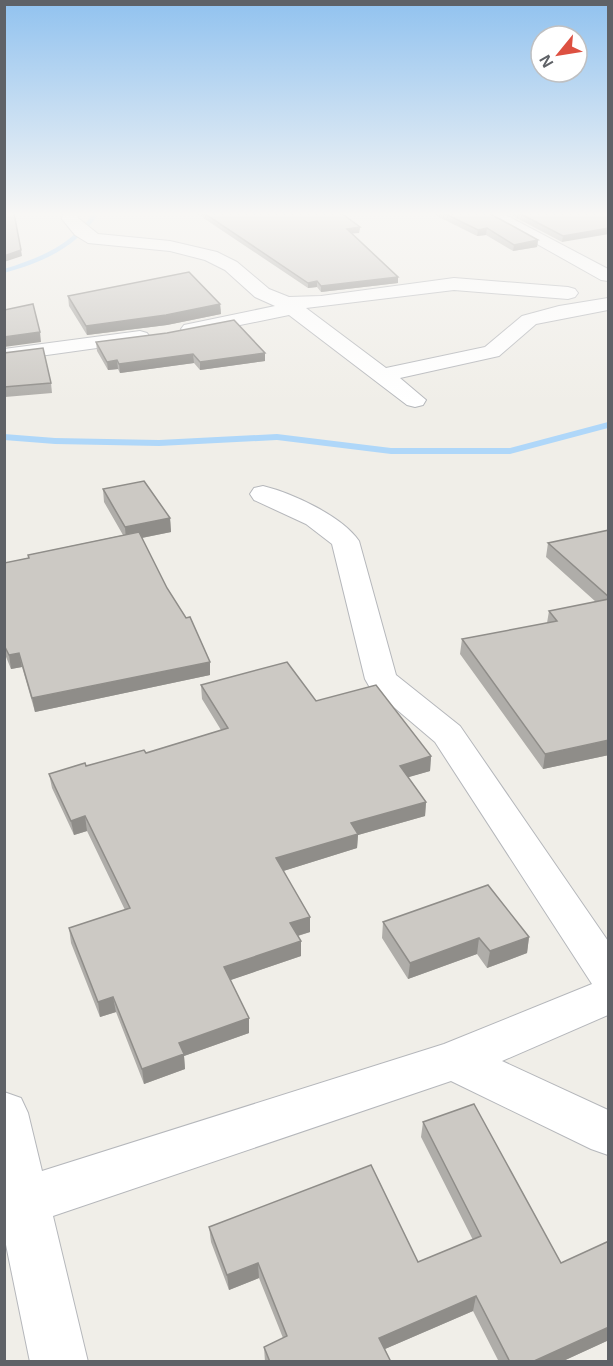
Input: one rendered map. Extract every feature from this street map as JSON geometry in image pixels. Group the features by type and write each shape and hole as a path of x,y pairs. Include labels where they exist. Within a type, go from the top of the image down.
{"street":[{"path":"243,277 262,293 289,305 415,400"},
{"path":"4,355 161,334 289,305 454,284 568,293"},
{"path":"382,375 492,352 528,320 559,312 609,304"},
{"path":"263,494 316,518 345,541 381,679 448,734 575,927 609,973"},
{"path":"14,1205 454,1060 609,996"},
{"path":"454,1060 609,1132"},
{"path":"4,1113 14,1205 59,1362"}],"building":[{"path":"165,277 194,277 220,304 166,315 86,326 68,296"},
{"path":"299,277 398,277 321,286 317,281 308,283"},
{"path":"33,304 40,332 4,337 4,310"},
{"path":"234,320 265,353 200,362 193,354 119,364 117,360 107,362 96,342 167,333"},
{"path":"43,348 51,383 4,387 4,353"},
{"path":"144,481 170,518 125,527 103,489"},
{"path":"609,530 609,597 548,543"},
{"path":"139,532 167,588 186,618 190,617 210,662 32,698 19,653 9,655 4,645 4,563 29,558 28,555"},
{"path":"609,599 609,740 545,754 462,639 557,621 549,611"},
{"path":"287,662 316,701 376,685 431,756 400,766 426,802 351,823 358,834 276,858 310,917 290,923 301,941 224,967 249,1018 179,1043 184,1054 142,1069 113,997 98,1002 69,928 130,908 85,816 71,821 49,774 85,763 86,766 144,750 146,753 228,728 201,685"},
{"path":"488,885 529,937 490,951 479,938 410,963 383,922"},
{"path":"474,1104 561,1263 609,1241 609,1327 532,1362 510,1362 476,1296 379,1338 391,1362 270,1362 264,1347 287,1336 258,1263 227,1275 209,1227 371,1165 418,1262 481,1236 423,1122"}],"waterway":[{"path":"4,437 55,441 159,443 277,437 391,451 510,451 608,425"}]}
